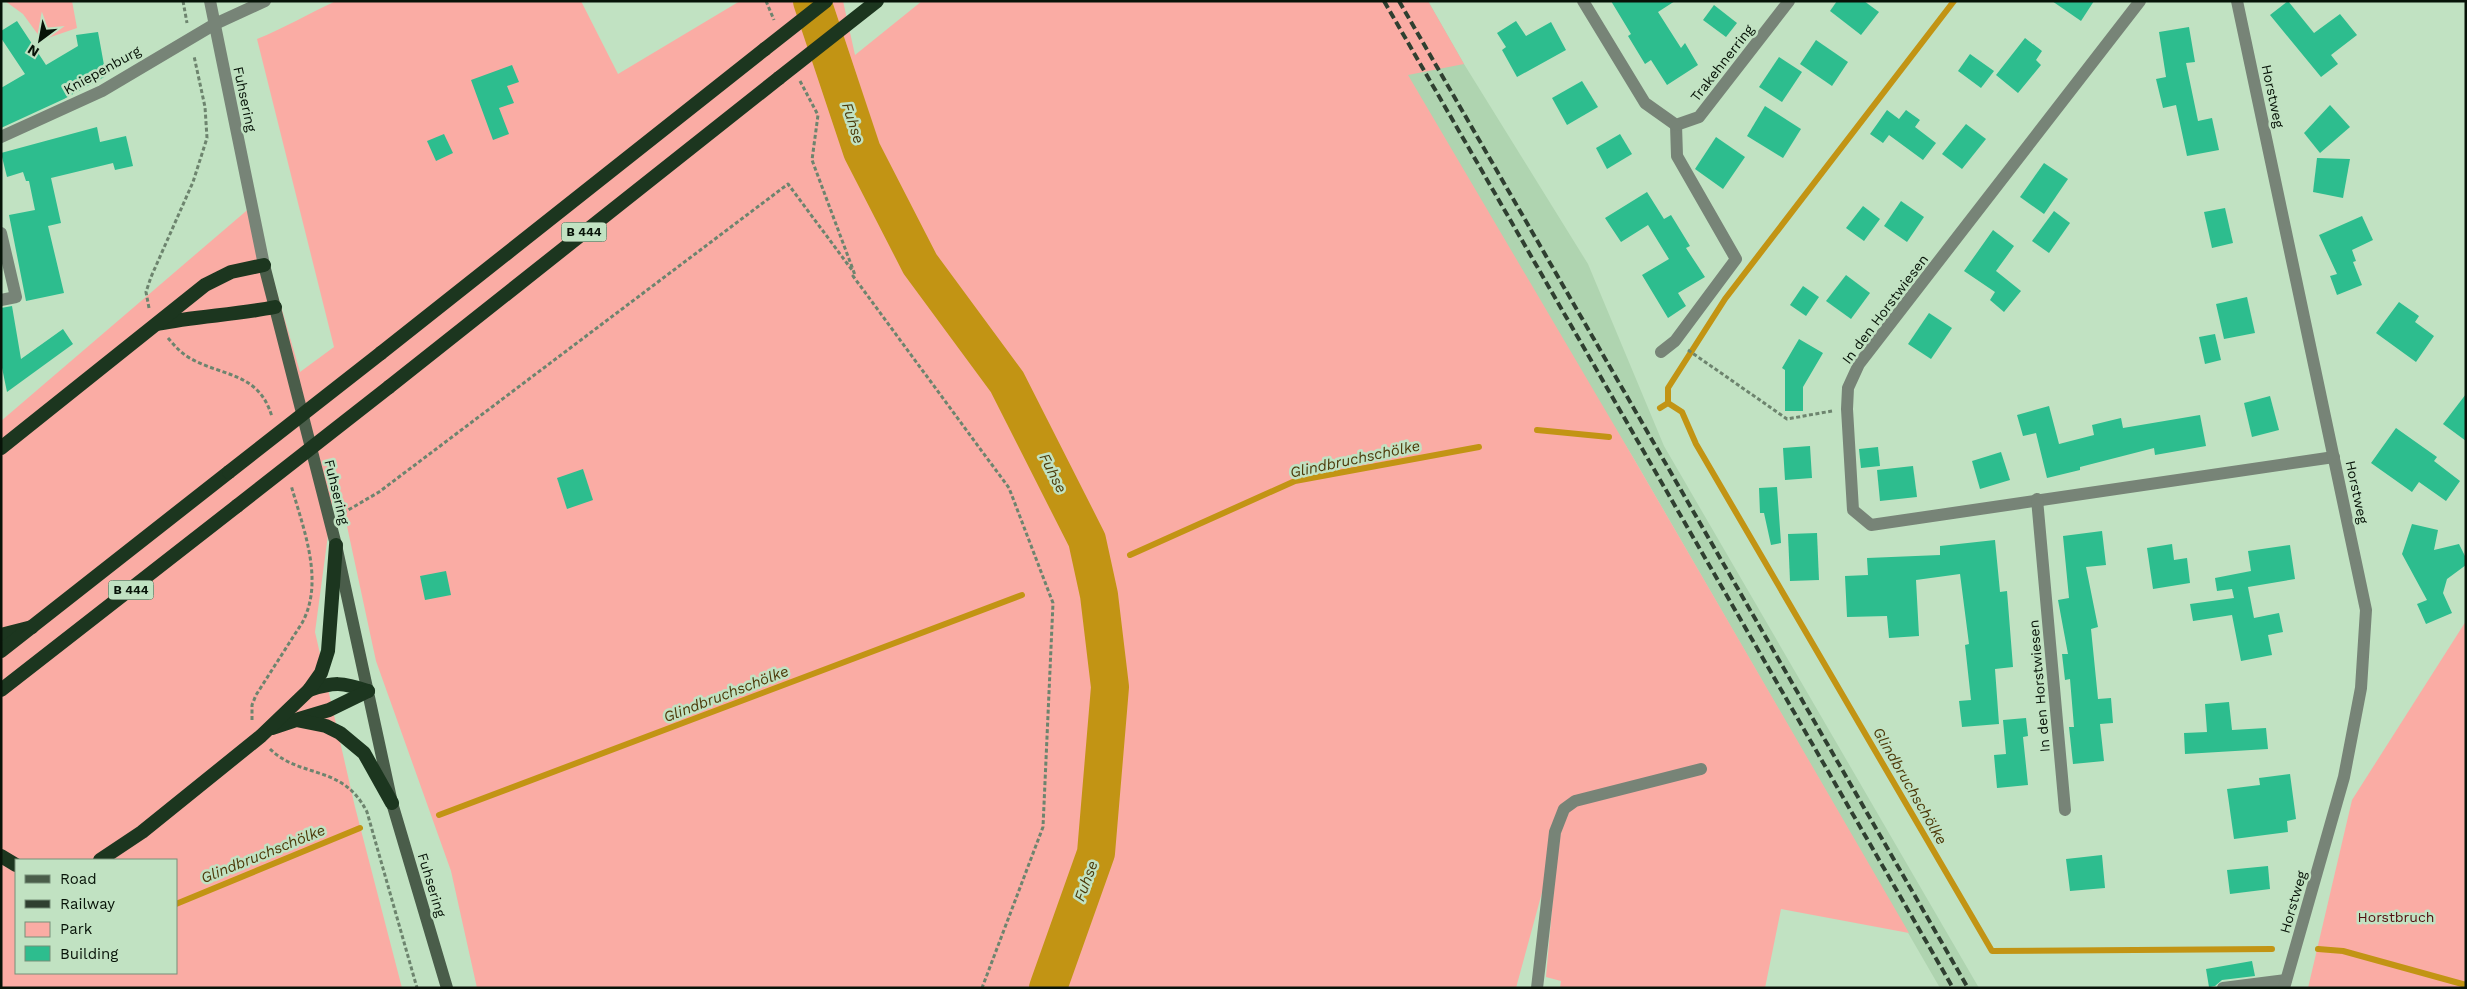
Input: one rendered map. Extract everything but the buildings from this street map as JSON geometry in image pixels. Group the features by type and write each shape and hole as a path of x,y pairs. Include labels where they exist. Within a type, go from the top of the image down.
{"highway":[{"name":"B 444","path":"1,651 826,1"},
{"name":"B 444","path":"1,690 389,387 877,1"},
{"path":"1,448 205,285 231,272 264,264"},
{"path":"156,324 183,318 239,314 275,307"},
{"path":"102,859 142,832 269,729 309,690 321,673 328,651 336,545"},
{"path":"1,635 35,626"},
{"path":"1,703 25,673"},
{"path":"309,690 331,683 346,683 368,691"},
{"path":"269,729 329,710 368,691"},
{"path":"296,720 326,726 353,742 364,752 392,803"},
{"path":"1,856 15,864"},
{"path":"1,865 15,869"}],"main road":[{"name":"Fuhsering","path":"264,264 336,545 392,803 447,988"}],"street":[{"name":"Fuhsering","path":"210,1 264,264"},
{"name":"Kniepenburg","path":"1,137 102,90 215,24 265,1"},
{"path":"1583,1 1645,103 1676,125 1677,156 1736,258 1675,341 1660,352"},
{"name":"Trakehnerring","path":"1676,125 1699,117 1789,1"},
{"name":"In den Horstwiesen","path":"2140,1 1859,364 1848,388 1846,409 1853,510 1871,525 2037,499 2334,457"},
{"name":"Horstweg","path":"2237,1 2366,610 2362,688 2344,777 2285,984"},
{"path":"1,233 16,297 1,300"},
{"name":"In den Horstwiesen","path":"2037,499 2065,810"},
{"path":"1538,988 1555,832 1564,809 1575,801 1701,769"},
{"path":"2223,988 2285,984"}],"path":[{"path":"766,1 777,27"},
{"path":"800,80 818,115 812,160 855,275 853,276 1009,488 1053,602 1043,827 982,988"},
{"path":"329,521 379,492 788,184 855,275"},
{"path":"1701,360 1787,419 1846,409"}],"shaded area":[{"path":"1353,1 1428,1 1464,64 1588,264 1664,446 1979,988 1940,988 1634,459"}],"green space":[{"path":"5,1 72,1 77,28 42,40 23,14"},
{"path":"336,1 581,1 618,74 740,1 843,1 855,55 922,1 1428,1 1464,64 1408,75 1634,459 1909,933 1781,909 1765,988 1560,988 1561,981 1546,977 1559,830 1516,988 477,988 451,871 376,661 336,475 315,632 355,807 402,988 1,988 1,421 252,206 300,372 334,347 257,39"},
{"name":"Horstbruch","path":"2466,621 2466,988 2308,988 2352,800"}],"waterway":[{"name":"Fuhse","path":"812,1 862,151 920,264 1007,382 1087,540 1099,595 1110,687 1096,853 1048,988"},
{"path":"1668,403 1668,388 1725,299 1954,1"},
{"name":"Glindbruchschölke","path":"1668,403 1682,412 1696,444 1992,951 2272,949"},
{"name":"Glindbruchschölke","path":"1660,408 1668,403"},
{"name":"Glindbruchschölke","path":"1537,430 1609,437"},
{"name":"Glindbruchschölke","path":"1130,555 1295,481 1479,447"},
{"name":"Glindbruchschölke","path":"439,815 1022,595"},
{"name":"Glindbruchschölke","path":"178,903 360,828"},
{"name":"Glindbruchschölke","path":"2318,949 2343,951 2466,985"}],"railway":[{"path":"1384,1 1953,988"},
{"path":"1399,1 1968,988"}]}
